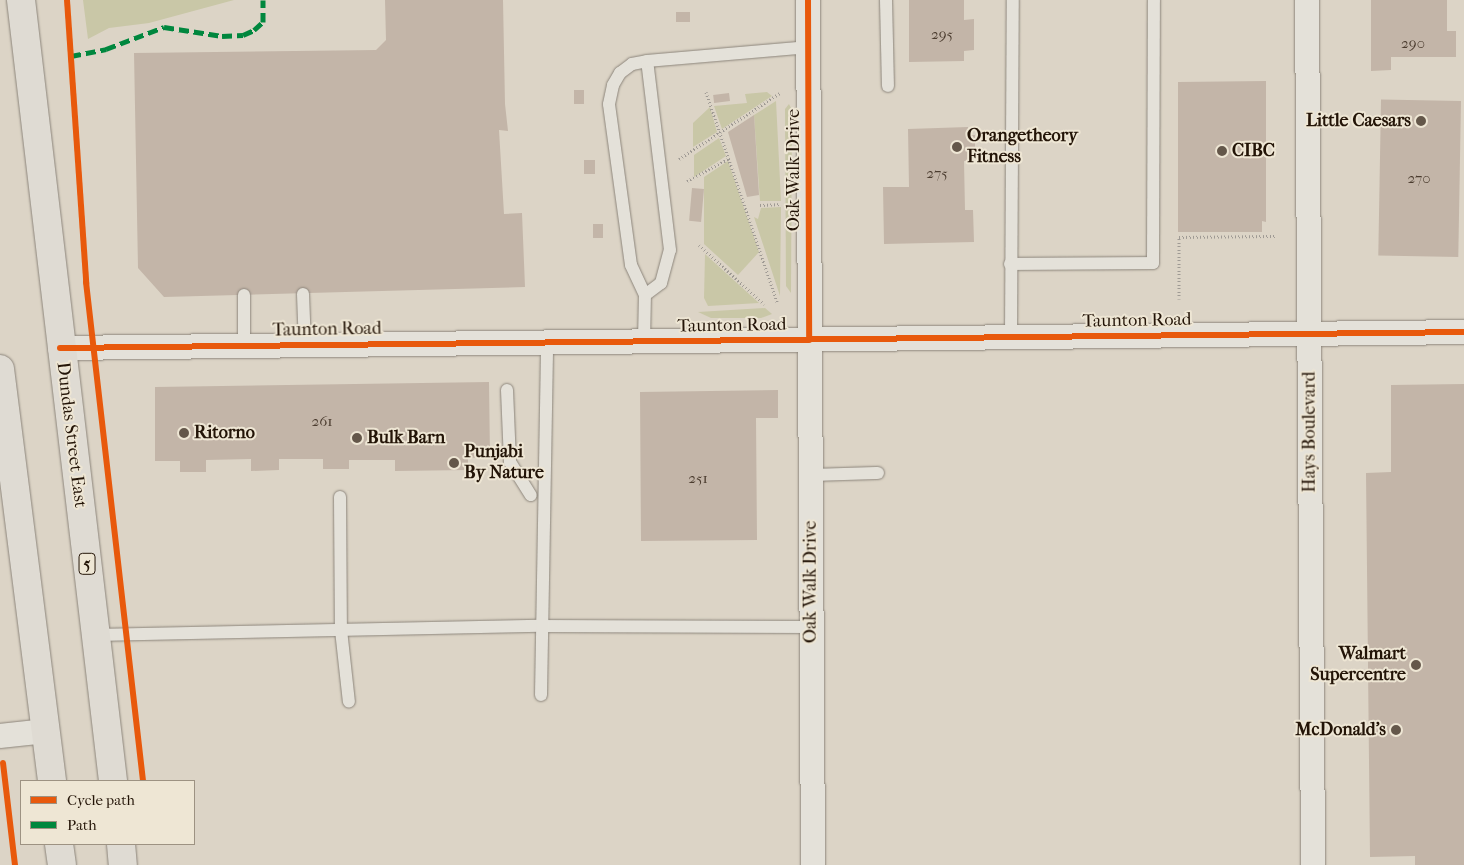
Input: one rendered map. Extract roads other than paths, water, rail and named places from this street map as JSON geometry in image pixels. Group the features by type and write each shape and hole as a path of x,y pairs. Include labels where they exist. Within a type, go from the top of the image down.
{"main road":[{"name":"Dundas Street East","path":"21,0 60,348 113,780"},
{"path":"0,369 52,780"},
{"path":"59,845 62,865"},
{"path":"121,845 123,865"}],"street":[{"name":"Oak Walk Drive","path":"808,0 813,865"},
{"name":"Hays Boulevard","path":"1307,0 1314,865"},
{"name":"Taunton Road","path":"60,348 1464,332"},
{"path":"0,736 46,731"}],"lane":[{"path":"886,0 888,86"},
{"path":"1011,337 1013,0"},
{"path":"1010,264 1153,263 1154,0"},
{"path":"644,341 645,295 631,265 609,104 613,85 620,73 632,64 647,61 808,47"},
{"path":"645,295 661,283 670,250 647,61"},
{"path":"302,294 305,346"},
{"path":"244,295 244,346"},
{"path":"541,695 540,626 545,563 547,342"},
{"path":"507,390 510,462 531,495"},
{"path":"810,476 878,473"},
{"path":"340,497 341,630 349,702"},
{"path":"95,635 540,626 811,627"}],"place":[{"name":"Little Caesars","path":"1421,121"},
{"name":"Orangetheory Fitness","path":"957,147"},
{"name":"CIBC","path":"1222,151"},
{"name":"Ritorno","path":"184,433"},
{"name":"Bulk Barn","path":"357,438"},
{"name":"Punjabi By Nature","path":"454,463"},
{"name":"Walmart Supercentre","path":"1416,665"},
{"name":"McDonald's","path":"1396,730"}]}
